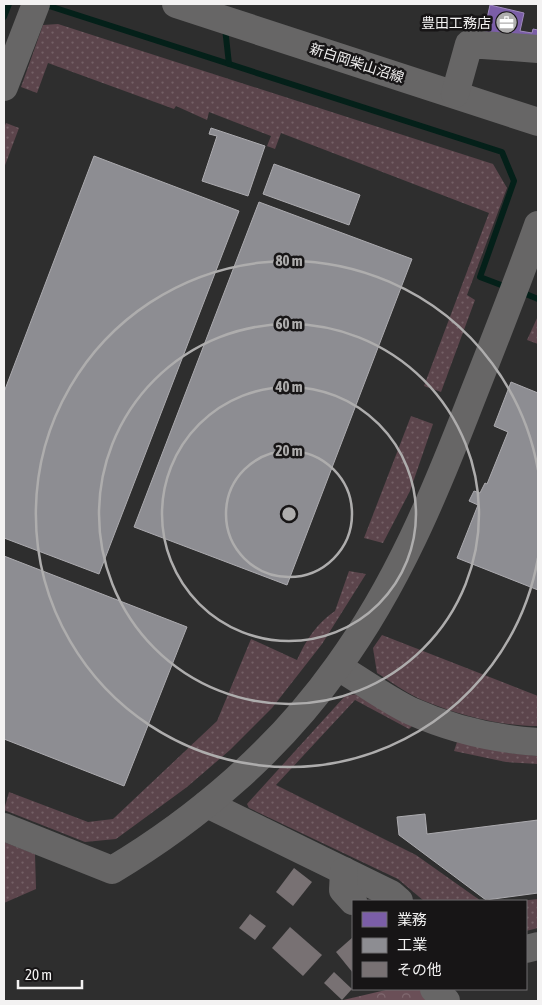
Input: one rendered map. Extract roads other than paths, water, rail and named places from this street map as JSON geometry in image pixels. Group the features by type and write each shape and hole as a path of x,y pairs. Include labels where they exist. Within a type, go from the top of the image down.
{"street":[{"path":"4,87 36,4"},
{"name":"新白岡柴山沼線","path":"176,4 538,122"},
{"path":"455,94 469,44 538,49"},
{"path":"4,827 112,870 172,832 207,804 239,777 308,705 338,666 386,590 425,512 529,280 538,225"},
{"path":"338,666 409,710 440,723 476,733 538,742"},
{"path":"207,804 391,894 398,900"},
{"path":"344,871 343,890 352,900"},
{"path":"435,990 446,1001"}],"waterway":[{"path":"4,17 9,4"},
{"path":"43,4 502,152 514,181 480,277 509,288"},
{"path":"225,28 229,64"},
{"path":"521,292 538,299"}],"place":[{"name":"豊田工務店","path":"507,23"}]}
